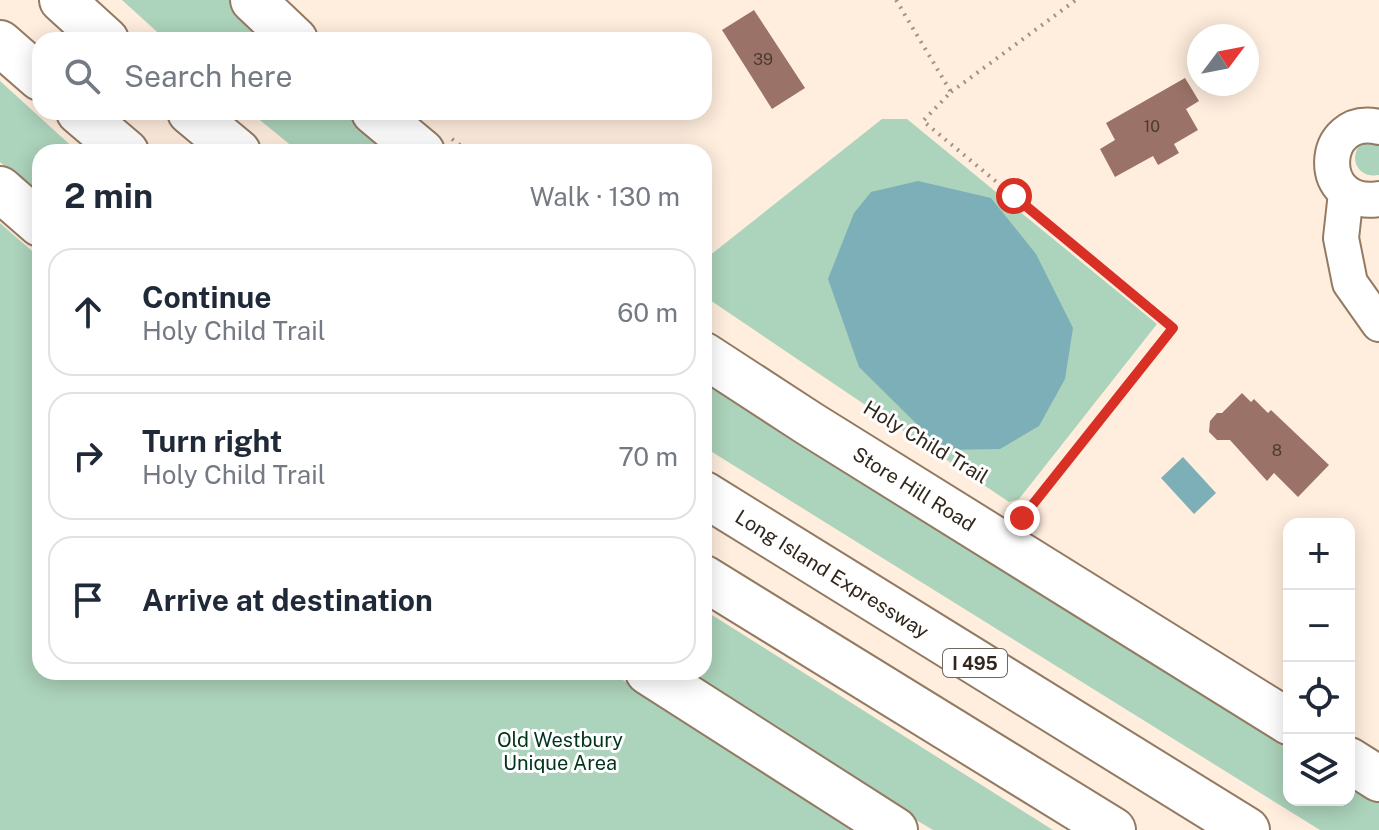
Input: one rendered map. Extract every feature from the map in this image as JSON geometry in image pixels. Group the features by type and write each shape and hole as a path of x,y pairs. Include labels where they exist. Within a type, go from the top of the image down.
{"main road":[{"path":"62,0 97,32"},
{"path":"253,0 287,32"},
{"path":"0,43 32,71"},
{"path":"88,120 117,144"},
{"path":"200,120 228,144"},
{"path":"384,120 412,144"},
{"path":"0,189 32,217"},
{"name":"Store Hill Road","path":"712,360 1283,718"},
{"name":"Long Island Expressway","path":"712,499 1247,830"},
{"path":"712,583 1113,830"},
{"path":"661,680 895,830"},
{"path":"1355,764 1379,779"}],"street":[{"path":"1379,127 1362,126 1350,130 1334,148 1331,160 1332,172 1346,193 1357,198 1379,199"},
{"path":"1346,193 1341,238 1350,283 1379,324"}],"path":[{"path":"896,0 951,92"},
{"path":"1022,518 1173,328 923,121 951,92 1076,0"}],"green space":[{"path":"122,0 237,0 271,32 157,32"},
{"path":"0,81 32,110 32,120 43,120 69,144 32,144 32,191 0,162"},
{"path":"882,119 907,119 1157,324 1019,499 1009,502 712,301 712,254"},
{"path":"260,120 372,120 400,144 289,144"},
{"path":"1379,140 1379,175 1365,174 1357,166 1355,154 1362,142"},
{"name":"Old Westbury Unique Area","path":"0,223 32,251 32,680 623,680 812,799 852,830 0,830"},
{"path":"712,372 1283,729 1283,806 1355,806 1355,776 1379,791 1379,830 1320,830 712,452"},
{"path":"712,615 1053,830 933,830 839,774 693,680 712,680"}],"water":[{"path":"918,181 991,198 1036,254 1073,328 1065,379 1039,426 1000,449 943,450 859,367 828,279 854,213 871,192"},
{"path":"1183,457 1216,493 1194,514 1161,478"}],"building":[{"path":"754,10 805,88 772,109 722,30"},
{"path":"1185,78 1187,96 1196,96 1199,101 1186,109 1198,130 1174,144 1179,153 1158,165 1153,156 1115,177 1100,149 1115,140 1106,123"},
{"path":"1242,393 1251,402 1254,399 1268,413 1271,410 1329,465 1298,497 1274,473 1267,481 1230,440 1217,440 1209,432 1210,421"}],"route":[{"path":"1014,196 1173,328 1022,518"}]}
